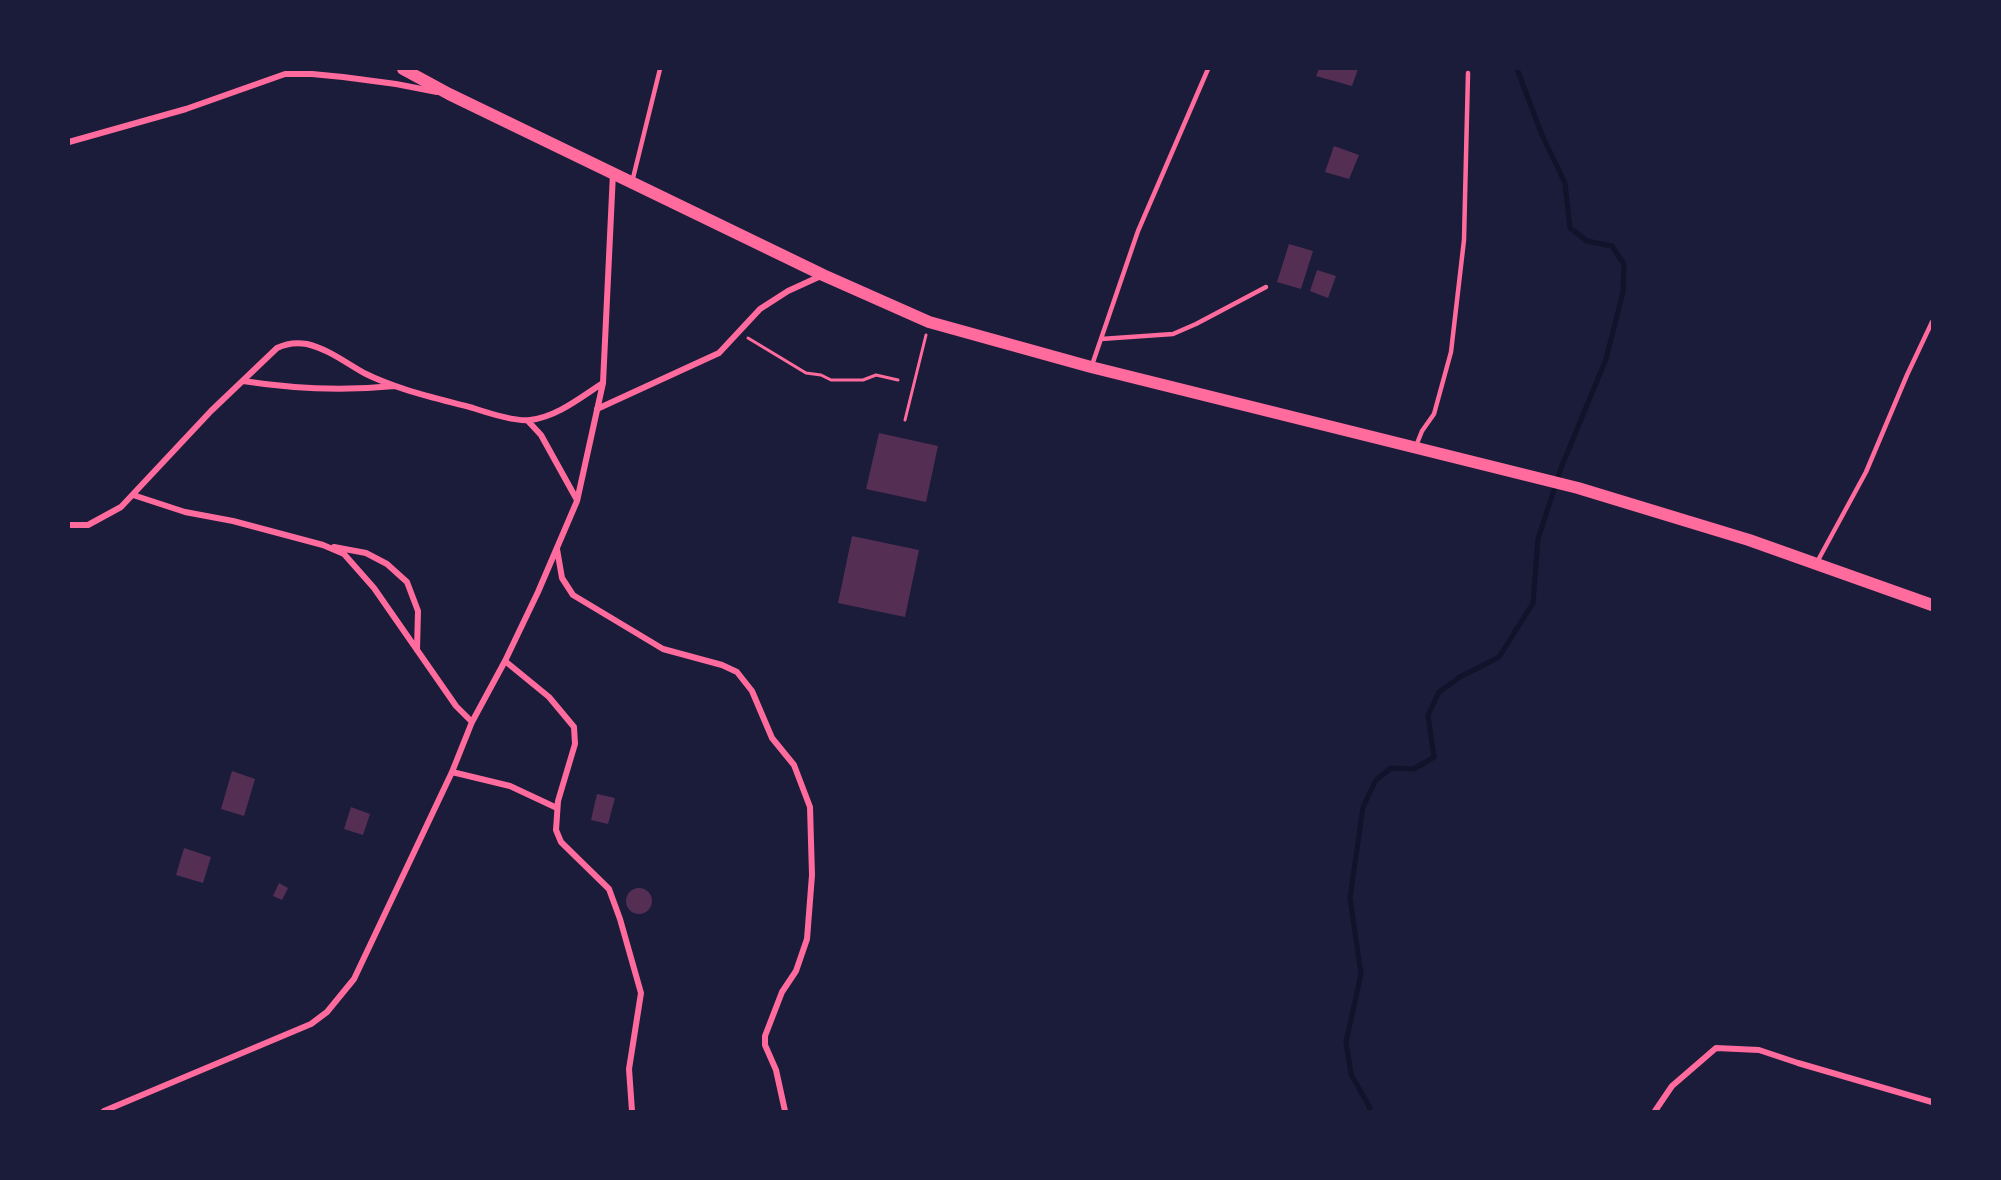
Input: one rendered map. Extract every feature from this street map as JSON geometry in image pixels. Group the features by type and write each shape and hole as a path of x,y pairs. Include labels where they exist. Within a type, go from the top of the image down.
{"main road":[{"path":"403,69 449,94 823,275 929,322 1091,367 1578,488 1749,540 1932,605"}],"street":[{"path":"69,142 186,109 285,74 312,74 368,80 449,94"},
{"path":"104,1111 310,1024 327,1012 354,979 452,771 472,722 505,661 578,501 603,383 613,173"},
{"path":"597,409 719,353 760,309 788,291 823,275"},
{"path":"69,525 88,525 121,507 211,411 277,348 292,343 315,346 395,386 491,414 528,421 565,408 603,383"},
{"path":"243,381 282,387 328,390 395,386"},
{"path":"528,421 541,435 578,501"},
{"path":"133,495 185,512 233,521 319,544 366,553 387,564 407,582 418,611 417,650"},
{"path":"319,544 344,554 356,567 374,588 456,706 472,722"},
{"path":"557,549 562,578 573,595 663,649 722,664 737,672 752,691 772,738 794,765 810,807 812,875 807,939 796,971 782,992 765,1036 765,1045 776,1070 785,1111"},
{"path":"505,661 549,697 574,727 575,744 557,808 556,830 561,842 609,889 620,919 640,993 629,1069 632,1111"},
{"path":"452,771 510,786 557,808"},
{"path":"1655,1111 1672,1086 1716,1048 1759,1050 1932,1102"}],"lane":[{"path":"632,182 660,69"},
{"path":"1091,367 1138,231 1208,69"},
{"path":"1415,449 1422,431 1434,414 1452,352 1464,240 1468,73"},
{"path":"1101,339 1173,334 1266,287"},
{"path":"1816,564 1866,472 1932,322"}],"path":[{"path":"904,420 929,322"},
{"path":"739,333 806,373 821,375 831,380 863,380 876,375 898,380"}],"building":[{"path":"1319,69 1358,69 1352,86 1316,76"},
{"path":"1334,146 1359,155 1349,179 1325,172"},
{"path":"1289,244 1313,251 1301,289 1277,282"},
{"path":"1317,270 1336,276 1328,298 1310,291"},
{"path":"879,433 938,446 926,502 866,489"},
{"path":"852,536 919,550 905,617 838,603"},
{"path":"232,771 255,779 244,816 221,809"},
{"path":"597,794 615,798 608,824 591,820"},
{"path":"351,807 370,814 363,835 344,829"},
{"path":"184,848 211,857 203,883 176,875"},
{"path":"279,883 288,888 282,900 273,896"},
{"path":"639,888 648,892 652,901 648,910 639,914 630,910 626,901 630,892"}],"waterway":[{"path":"1369,1111 1370,1108 1351,1074 1346,1042 1361,974 1350,898 1363,807 1376,780 1391,768 1414,769 1434,757 1428,715 1439,692 1460,677 1499,657 1533,603 1538,539 1561,468 1606,359 1623,292 1624,264 1612,246 1587,241 1570,228 1565,183 1542,135 1517,69"}]}
